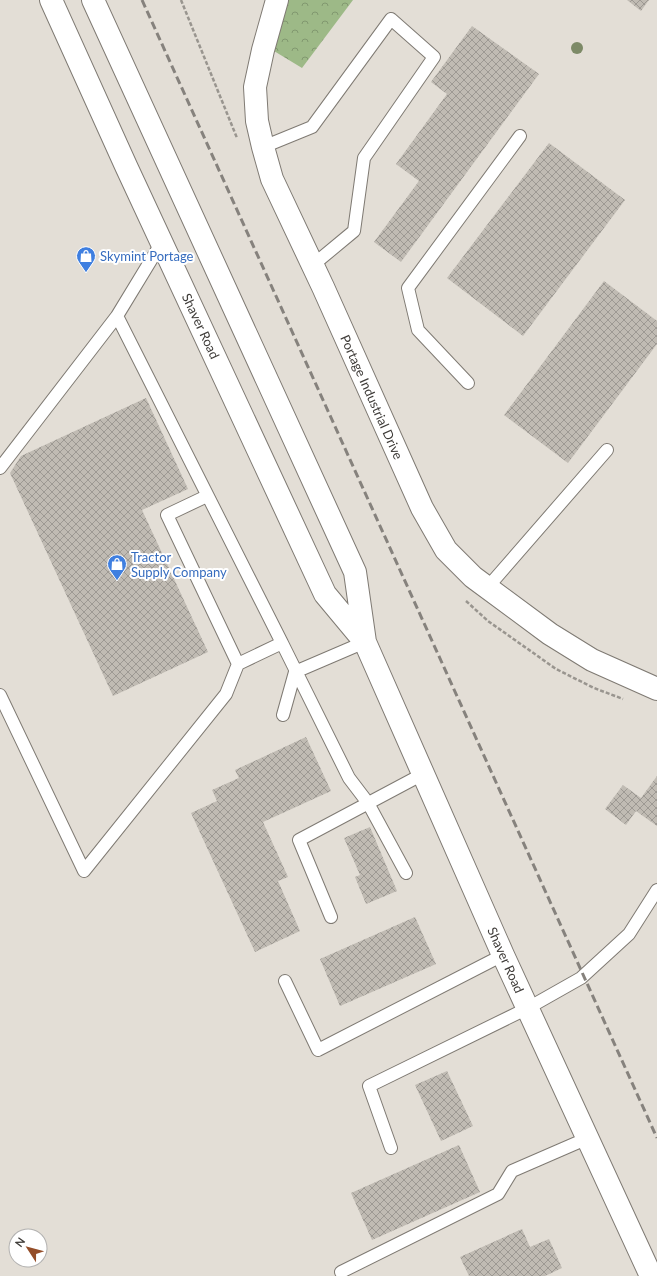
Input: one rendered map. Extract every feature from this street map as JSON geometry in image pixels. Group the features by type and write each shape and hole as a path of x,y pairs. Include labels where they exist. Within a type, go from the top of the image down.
{"main road":[{"name":"Shaver Road","path":"51,0 325,594 365,642"},
{"name":"Shaver Road","path":"93,0 355,572 365,642 503,955 651,1276"},
{"name":"Portage Industrial Drive","path":"277,0 263,50 256,87 257,121 262,147 272,179 313,265 422,508 446,550 473,577 550,634 592,660 657,689"}],"lane":[{"path":"262,147 312,127 391,18 434,57 364,158 354,231 313,265"},
{"path":"468,383 418,330 408,288 520,136"},
{"path":"0,468 117,316 162,242"},
{"path":"117,316 349,778 368,803 406,872"},
{"path":"488,588 607,450"},
{"path":"208,496 167,515 238,664"},
{"path":"295,672 365,642"},
{"path":"0,695 84,871 226,694 238,664 282,643"},
{"path":"283,715 295,672"},
{"path":"331,917 299,840 423,774"},
{"path":"391,1148 369,1086 528,1008 584,976 628,934 657,890"},
{"path":"285,981 318,1050 503,955"},
{"path":"341,1272 498,1194 512,1172 588,1138"}],"green space":[{"path":"288,0 353,0 302,68 274,51"}],"building":[{"path":"627,0 649,0 641,11"},
{"path":"472,26 539,74 401,262 374,242 419,181 396,164 447,94 431,82"},
{"path":"549,143 625,200 523,336 447,278"},
{"path":"604,281 657,321 657,344 568,463 504,415"},
{"name":"Tractor Supply Company","path":"146,398 188,489 142,510 208,652 113,696 10,473 21,456"},
{"path":"306,737 331,791 263,822 288,877 278,881 300,931 255,952 191,813 217,801 212,790 239,778 235,770"},
{"path":"657,776 657,826 636,811 626,825 605,809 623,785 641,798"},
{"path":"370,827 397,891 366,904 355,877 360,875 344,838"},
{"path":"415,917 436,964 340,1006 320,959"},
{"path":"447,1071 473,1126 441,1141 415,1085"},
{"path":"459,1145 480,1192 372,1240 351,1193"},
{"path":"522,1229 530,1247 549,1239 562,1268 545,1276 469,1276 460,1257"}],"railway":[{"path":"142,0 657,1138"}],"place":[{"name":"Skymint Portage","path":"86,273"},
{"name":"Tractor Supply Company","path":"117,581"}]}
